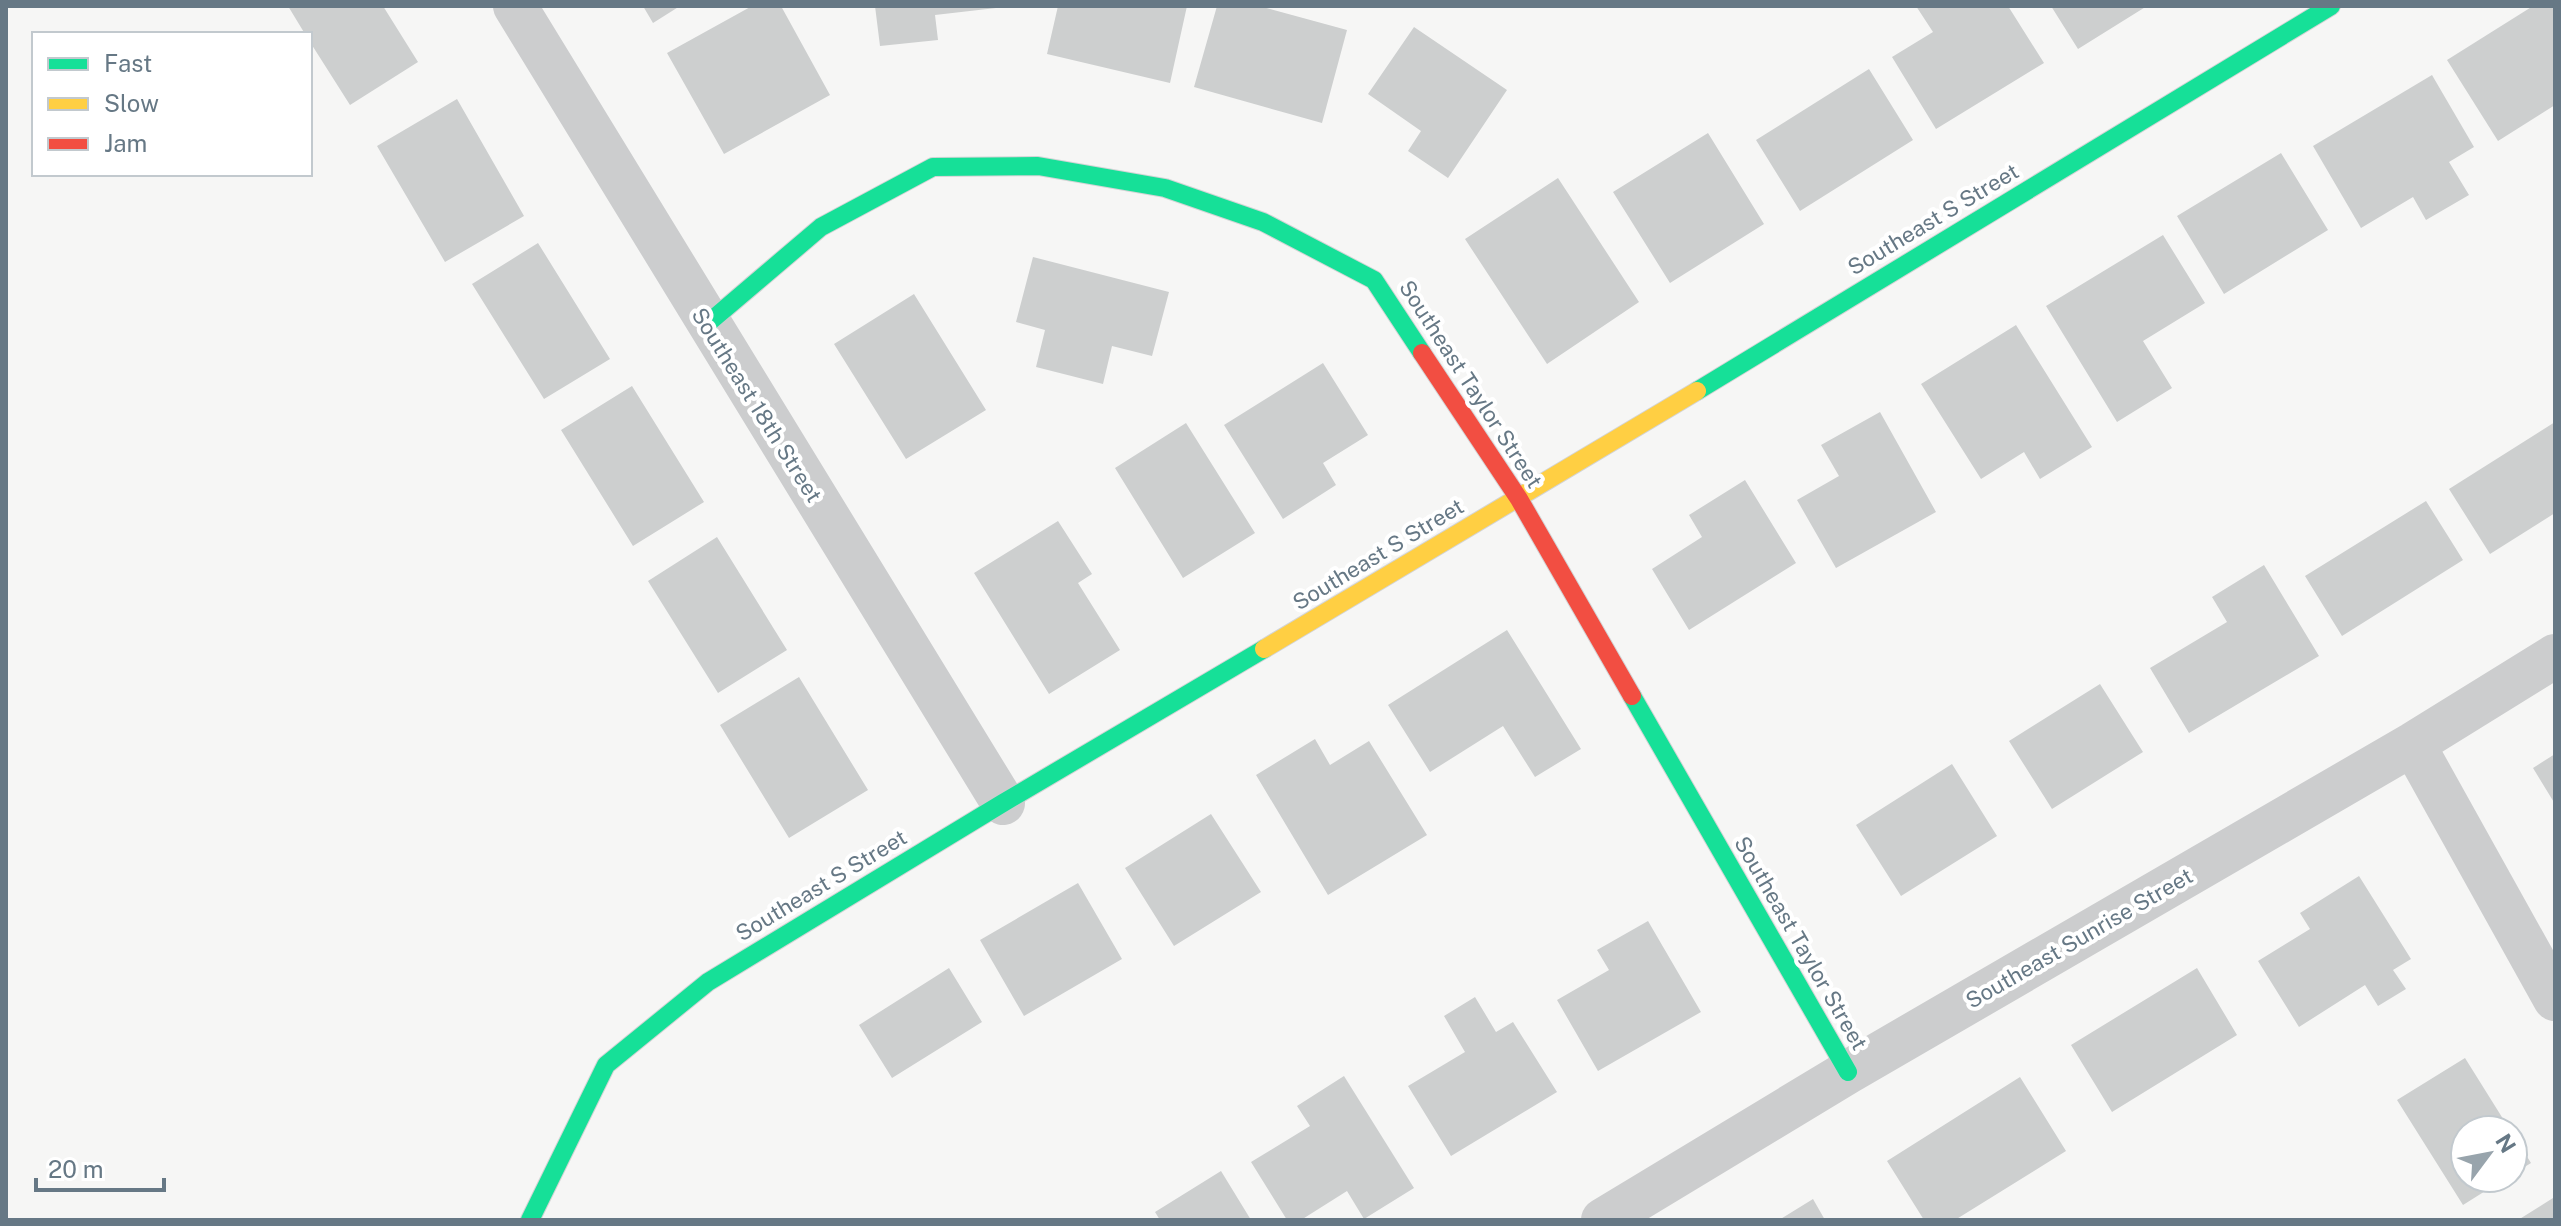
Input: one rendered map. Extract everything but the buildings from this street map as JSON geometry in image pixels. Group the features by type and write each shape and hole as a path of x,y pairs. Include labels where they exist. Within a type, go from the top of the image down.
{"street":[{"name":"Southeast 18th Street","path":"515,6 1003,803"},
{"name":"Southeast S Street","path":"530,1220 606,1065 708,982 1003,803 1519,499 2308,12"},
{"name":"Southeast Taylor Street","path":"707,324 821,227 933,167 1038,166 1165,188 1263,222 1374,280 1519,499 1848,1072"},
{"name":"Southeast Sunrise Street","path":"1603,1220 1848,1072 2413,744 2555,656"},
{"path":"2413,744 2555,999"}],"traffic: fast":[{"path":"1697,391 2331,6"},
{"path":"707,324 821,227 933,167 1038,166 1165,188 1263,222 1374,280 1422,353"},
{"path":"530,1220 606,1065 708,982 1264,649"},
{"path":"1632,696 1848,1072"}],"traffic: slow":[{"path":"1264,649 1697,391"}],"traffic: jam":[{"path":"1422,353 1519,499 1632,696"}]}
